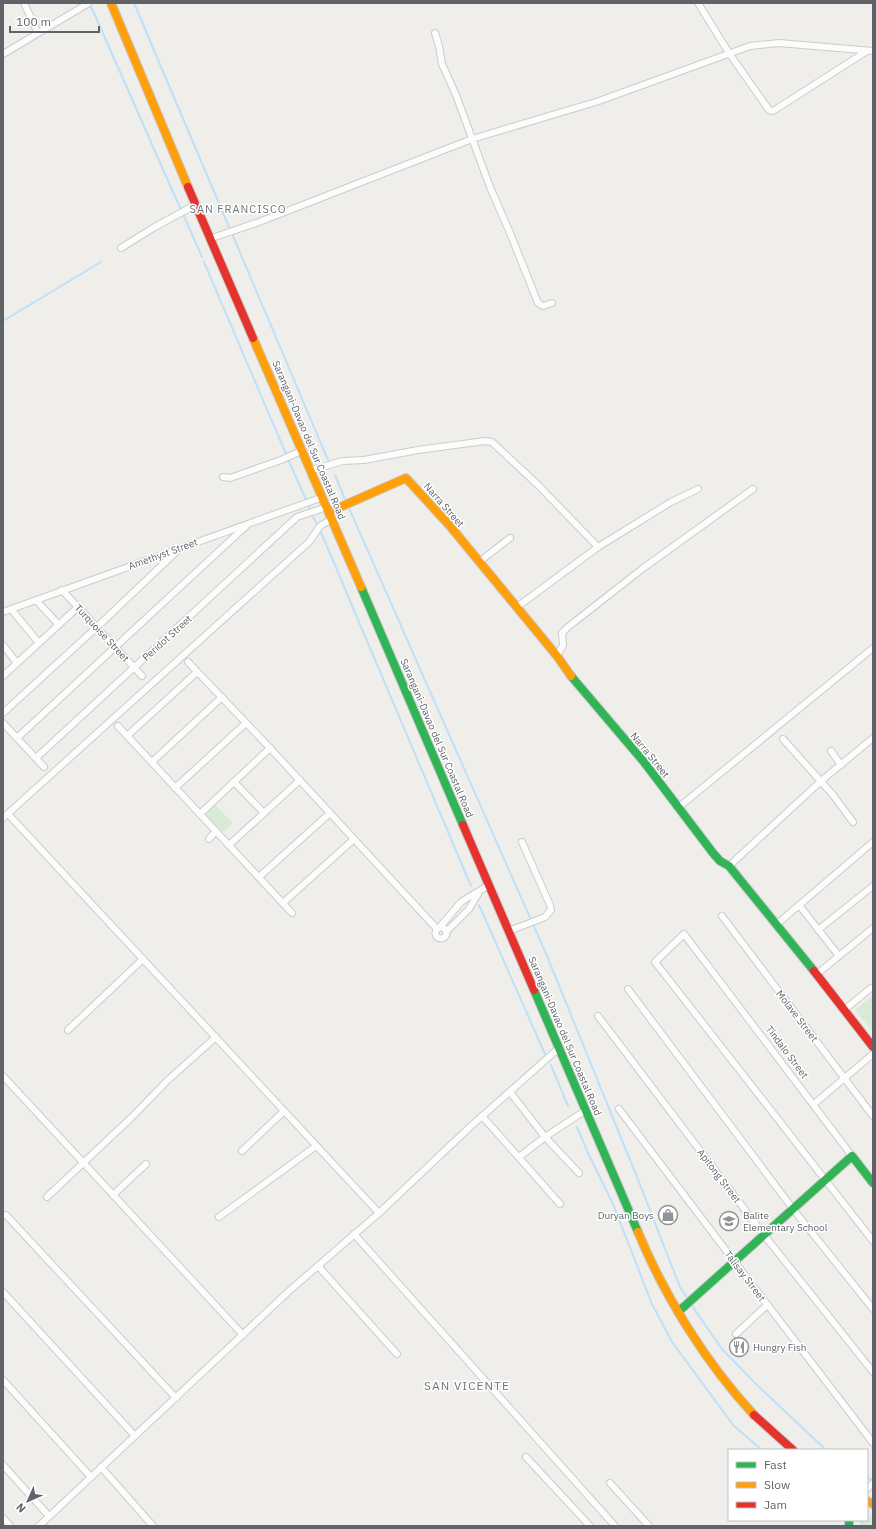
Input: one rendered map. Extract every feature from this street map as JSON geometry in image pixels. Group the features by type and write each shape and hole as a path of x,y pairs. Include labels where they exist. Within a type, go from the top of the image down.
{"main road":[{"name":"Sarangani-Davao del Sur Coastal Road","path":"111,3 156,112 212,238 650,1261 678,1312 703,1351 746,1406 763,1424 792,1449"},
{"name":"Narra Street","path":"330,513 406,478 450,526 557,656 573,678 644,762 713,853 720,861 729,866 778,924 873,1047"},
{"path":"678,1312 852,1156"},
{"name":"Tindalo Street","path":"852,1156 873,1184"}],"street":[{"path":"24,3 38,33"},
{"path":"3,54 89,3"},
{"path":"698,3 729,53 766,108 769,110 773,111 870,50"},
{"path":"435,33 442,64 456,95 490,186 538,303 543,306 552,303"},
{"path":"212,238 259,222 472,139 599,101 750,46 779,43 870,50"},
{"path":"121,248 153,228 197,204"},
{"path":"311,470 343,461 364,460 485,441 492,442 539,486 598,547"},
{"path":"223,477 230,478 281,460 303,450"},
{"path":"517,607 598,547 670,502 698,489"},
{"path":"557,656 563,646 562,633 568,627 642,569 753,489"},
{"name":"Amethyst Street","path":"3,612 323,497"},
{"path":"294,507 297,517 330,513"},
{"path":"330,513 309,542 5,816 143,959 379,1213"},
{"name":"Peridot Street","path":"36,758 297,517"},
{"path":"17,738 249,523"},
{"path":"479,562 510,538"},
{"path":"3,713 180,548"},
{"name":"Turquoise Street","path":"62,590 142,676"},
{"path":"36,600 59,625"},
{"path":"3,676 78,607"},
{"path":"11,609 39,643"},
{"path":"3,645 18,663"},
{"path":"679,807 873,648"},
{"path":"188,662 438,928 444,928 446,936"},
{"path":"127,736 197,672"},
{"path":"152,762 222,697"},
{"path":"3,723 44,767"},
{"path":"176,788 246,723"},
{"path":"118,726 292,913"},
{"path":"729,866 821,781 873,738"},
{"path":"783,739 821,781 854,822"},
{"path":"200,814 270,748"},
{"path":"831,751 841,765"},
{"path":"229,845 300,780"},
{"path":"234,782 264,813"},
{"path":"259,878 330,813"},
{"path":"209,838 216,831"},
{"path":"283,903 354,839"},
{"path":"509,931 547,915 551,908 522,842"},
{"path":"778,924 873,842"},
{"path":"479,892 469,909 446,936 440,939 436,936 435,933 438,928 461,902 489,885"},
{"path":"818,930 873,886"},
{"path":"799,905 839,956"},
{"name":"Molave Street","path":"722,916 873,1116"},
{"path":"816,974 873,928"},
{"name":"Tindalo Street","path":"825,1180 655,962 684,934 852,1156"},
{"path":"68,1030 143,959"},
{"path":"844,1010 871,988"},
{"path":"628,989 793,1209 873,1309"},
{"name":"Apitong Street","path":"598,1016 764,1235 873,1372"},
{"path":"47,1197 131,1118 168,1080 216,1037"},
{"path":"39,1526 318,1266 379,1213 482,1116 559,1048"},
{"path":"814,1104 873,1054"},
{"path":"3,1076 243,1335"},
{"path":"510,1092 545,1137 579,1173"},
{"name":"Talisay Street","path":"619,1109 873,1443"},
{"path":"519,1157 545,1137 586,1110"},
{"path":"242,1151 284,1111"},
{"path":"482,1116 560,1204"},
{"path":"219,1217 316,1146"},
{"path":"113,1195 146,1164"},
{"path":"825,1180 873,1242"},
{"path":"6,1215 176,1398"},
{"path":"354,1234 615,1526"},
{"path":"318,1266 397,1354"},
{"path":"3,1292 135,1436"},
{"path":"736,1334 767,1305"},
{"path":"3,1380 91,1477"},
{"path":"526,1457 590,1526"},
{"path":"3,1465 49,1516"},
{"path":"101,1467 153,1526"},
{"path":"610,1483 649,1526"},
{"path":"3,1518 10,1526"}],"green space":[{"path":"215,805 233,823 223,832 205,814"},
{"path":"873,995 873,1032 855,1010"},
{"path":"868,1515 873,1518 873,1526 860,1526 859,1521 868,1521"}],"waterway":[{"path":"134,3 229,227"},
{"path":"90,4 181,210"},
{"path":"183,214 202,257"},
{"path":"233,236 328,460"},
{"path":"3,321 101,262"},
{"path":"204,262 286,454"},
{"path":"288,459 306,500"},
{"path":"335,475 346,502"},
{"path":"309,506 310,510"},
{"path":"348,506 547,956 680,1287 688,1299"},
{"path":"313,517 317,524"},
{"path":"320,530 471,886"},
{"path":"479,905 545,1054"},
{"path":"551,1065 568,1106"},
{"path":"577,1127 613,1204 652,1304 672,1342 734,1426 761,1449"},
{"path":"690,1303 722,1349 756,1384 825,1449"},
{"path":"868,1478 873,1481"},
{"path":"861,1521 863,1526"}],"traffic: fast":[{"path":"361,587 463,825"},
{"path":"571,676 644,762 713,853 720,861 729,866 814,971"},
{"path":"534,990 638,1232"},
{"path":"678,1312 852,1156 873,1183"},
{"path":"849,1521 849,1526"}],"traffic: slow":[{"path":"111,3 188,187"},
{"path":"253,338 361,587"},
{"path":"329,512 406,478 450,526 557,656 571,676"},
{"path":"638,1232 661,1281 688,1328 719,1374 754,1415"},
{"path":"868,1502 873,1504"}],"traffic: jam":[{"path":"188,187 253,338"},
{"path":"463,825 534,990"},
{"path":"814,971 873,1047"},
{"path":"754,1415 792,1449"}],"place":[{"name":"Duryan Boys","path":"668,1215"},
{"name":"Balite Elementary School","path":"729,1221"},
{"name":"Hungry Fish","path":"739,1347"}],"district":[{"name":"SAN FRANCISCO","path":"238,209"},
{"name":"SAN VICENTE","path":"467,1385"}]}
